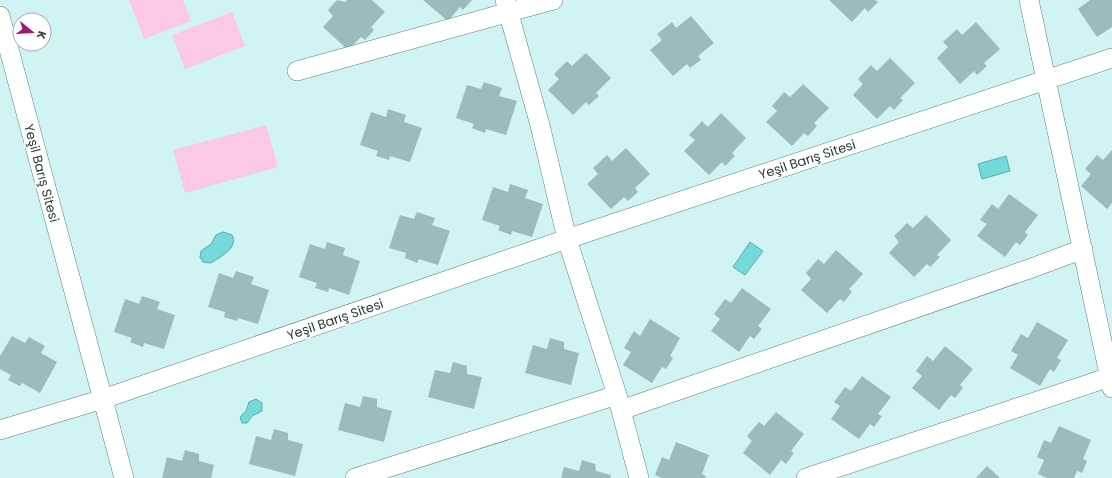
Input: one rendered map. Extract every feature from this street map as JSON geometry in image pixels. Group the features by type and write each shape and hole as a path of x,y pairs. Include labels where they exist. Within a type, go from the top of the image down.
{"street":[{"path":"297,71 507,6 553,0"},
{"path":"806,478 1111,382 1029,0"},
{"path":"507,6 540,125 567,239 619,402 639,478"},
{"name":"Yeşil Barış Sitesi","path":"0,16 124,478"},
{"name":"Yeşil Barış Sitesi","path":"0,430 104,399 567,239 1112,58"},
{"path":"356,478 619,402 1029,270 1083,249"}],"shaded area":[{"path":"129,0 183,0 191,21 144,39"},
{"path":"232,12 245,46 185,69 172,35"},
{"path":"266,125 278,167 185,193 173,150"}],"water":[{"path":"1006,156 1010,171 982,179 978,164"},
{"path":"223,232 232,235 233,244 231,248 228,252 211,263 203,262 200,257 201,251 211,244 216,235"},
{"path":"750,242 763,251 745,275 733,267"},
{"path":"256,399 262,403 262,411 252,416 247,423 242,423 240,417 246,411 249,402"}],"building":[{"path":"337,0 346,2 347,0 372,0 385,12 371,27 374,30 365,40 361,37 348,50 323,27 333,16 328,10"},
{"path":"423,0 472,0 463,10 460,7 448,21"},
{"path":"829,0 875,0 878,2 868,12 865,8 852,22"},
{"path":"1090,0 1112,0 1112,27 1097,37 1078,9"},
{"path":"691,16 714,43 698,56 701,60 690,68 687,64 673,76 650,50 662,40 657,34 672,22 676,28"},
{"path":"976,22 1000,49 984,63 987,66 977,75 974,71 960,84 937,58 948,47 943,42 957,29 962,35"},
{"path":"586,53 611,78 596,93 599,96 589,105 586,102 573,115 548,90 559,79 554,74 567,61 572,66"},
{"path":"890,58 915,83 900,98 903,100 894,110 890,106 877,119 853,95 863,84 858,79 871,65 877,71"},
{"path":"484,82 502,88 499,96 517,101 506,135 486,129 485,133 472,128 474,124 456,118 467,85 481,89"},
{"path":"803,84 829,108 814,123 817,126 808,136 804,133 792,146 766,122 777,111 772,106 784,92 790,97"},
{"path":"388,109 406,115 404,122 422,128 410,162 390,156 389,160 376,156 378,151 360,145 371,112 386,117"},
{"path":"721,113 746,138 732,153 735,156 725,166 722,162 709,175 684,151 695,140 689,135 702,121 708,127"},
{"path":"626,148 650,174 635,188 638,192 628,201 624,197 611,209 587,184 598,174 593,168 607,155 612,161"},
{"path":"1112,150 1112,203 1107,209 1081,186 1091,174 1085,169 1097,155 1103,160"},
{"path":"510,184 528,190 525,198 543,204 532,237 512,231 511,235 498,230 500,226 482,220 493,187 508,192"},
{"path":"1009,194 1038,215 1025,232 1028,235 1020,245 1016,242 1005,257 977,236 987,224 980,220 992,204 998,209"},
{"path":"417,212 435,218 432,225 450,231 438,265 419,259 417,263 405,258 406,253 389,248 400,215 414,219"},
{"path":"926,215 951,240 937,255 940,257 930,267 927,264 914,277 889,253 899,242 894,236 907,223 913,228"},
{"path":"327,242 345,248 343,255 360,261 349,295 329,288 328,292 315,288 317,283 299,277 310,244 325,249"},
{"path":"836,250 863,274 849,289 852,292 844,302 840,299 827,313 801,290 811,279 806,273 818,259 824,264"},
{"path":"236,271 254,277 251,284 269,290 258,324 238,318 237,321 224,317 225,312 208,307 219,273 233,278"},
{"path":"742,288 771,309 758,326 762,329 754,339 750,336 739,352 711,331 720,319 714,314 725,299 731,303"},
{"path":"142,296 160,302 157,309 175,315 164,349 144,343 143,347 130,342 132,338 114,332 125,299 139,304"},
{"path":"650,319 680,338 670,356 673,358 666,369 662,367 652,383 623,365 631,352 624,348 634,331 640,336"},
{"path":"1037,322 1068,340 1057,358 1061,360 1054,372 1050,369 1040,386 1010,368 1018,355 1011,351 1021,334 1028,338"},
{"path":"12,336 25,343 29,337 45,346 41,353 57,362 40,393 22,383 20,386 8,380 11,375 0,369 0,356"},
{"path":"550,338 564,342 564,349 579,353 571,385 525,373 533,345 547,349"},
{"path":"945,346 973,369 960,385 963,388 955,398 951,395 939,410 912,388 922,376 916,371 927,356 933,361"},
{"path":"453,362 467,366 467,374 482,377 474,409 428,397 435,370 450,373"},
{"path":"862,376 891,397 878,414 882,416 874,427 870,424 859,439 831,419 840,406 834,402 845,387 851,391"},
{"path":"363,396 377,399 377,407 392,411 384,442 338,430 345,403 360,407"},
{"path":"776,412 804,434 791,451 794,453 786,464 781,460 770,475 743,453 752,441 747,436 759,422 764,426"},
{"path":"1059,426 1091,440 1083,459 1087,461 1082,473 1077,471 1074,478 1047,478 1038,474 1044,460 1037,457 1044,440 1051,443"},
{"path":"274,429 288,433 288,440 303,444 295,476 249,464 256,436 271,440"},
{"path":"676,442 709,455 702,474 706,476 705,478 662,478 655,475 662,457 669,460"},
{"path":"185,450 199,454 199,461 214,465 211,478 162,478 167,457 182,461"},
{"path":"582,460 595,464 596,471 611,475 610,478 561,478 564,467 579,471"},
{"path":"987,466 1000,478 976,478"}]}
